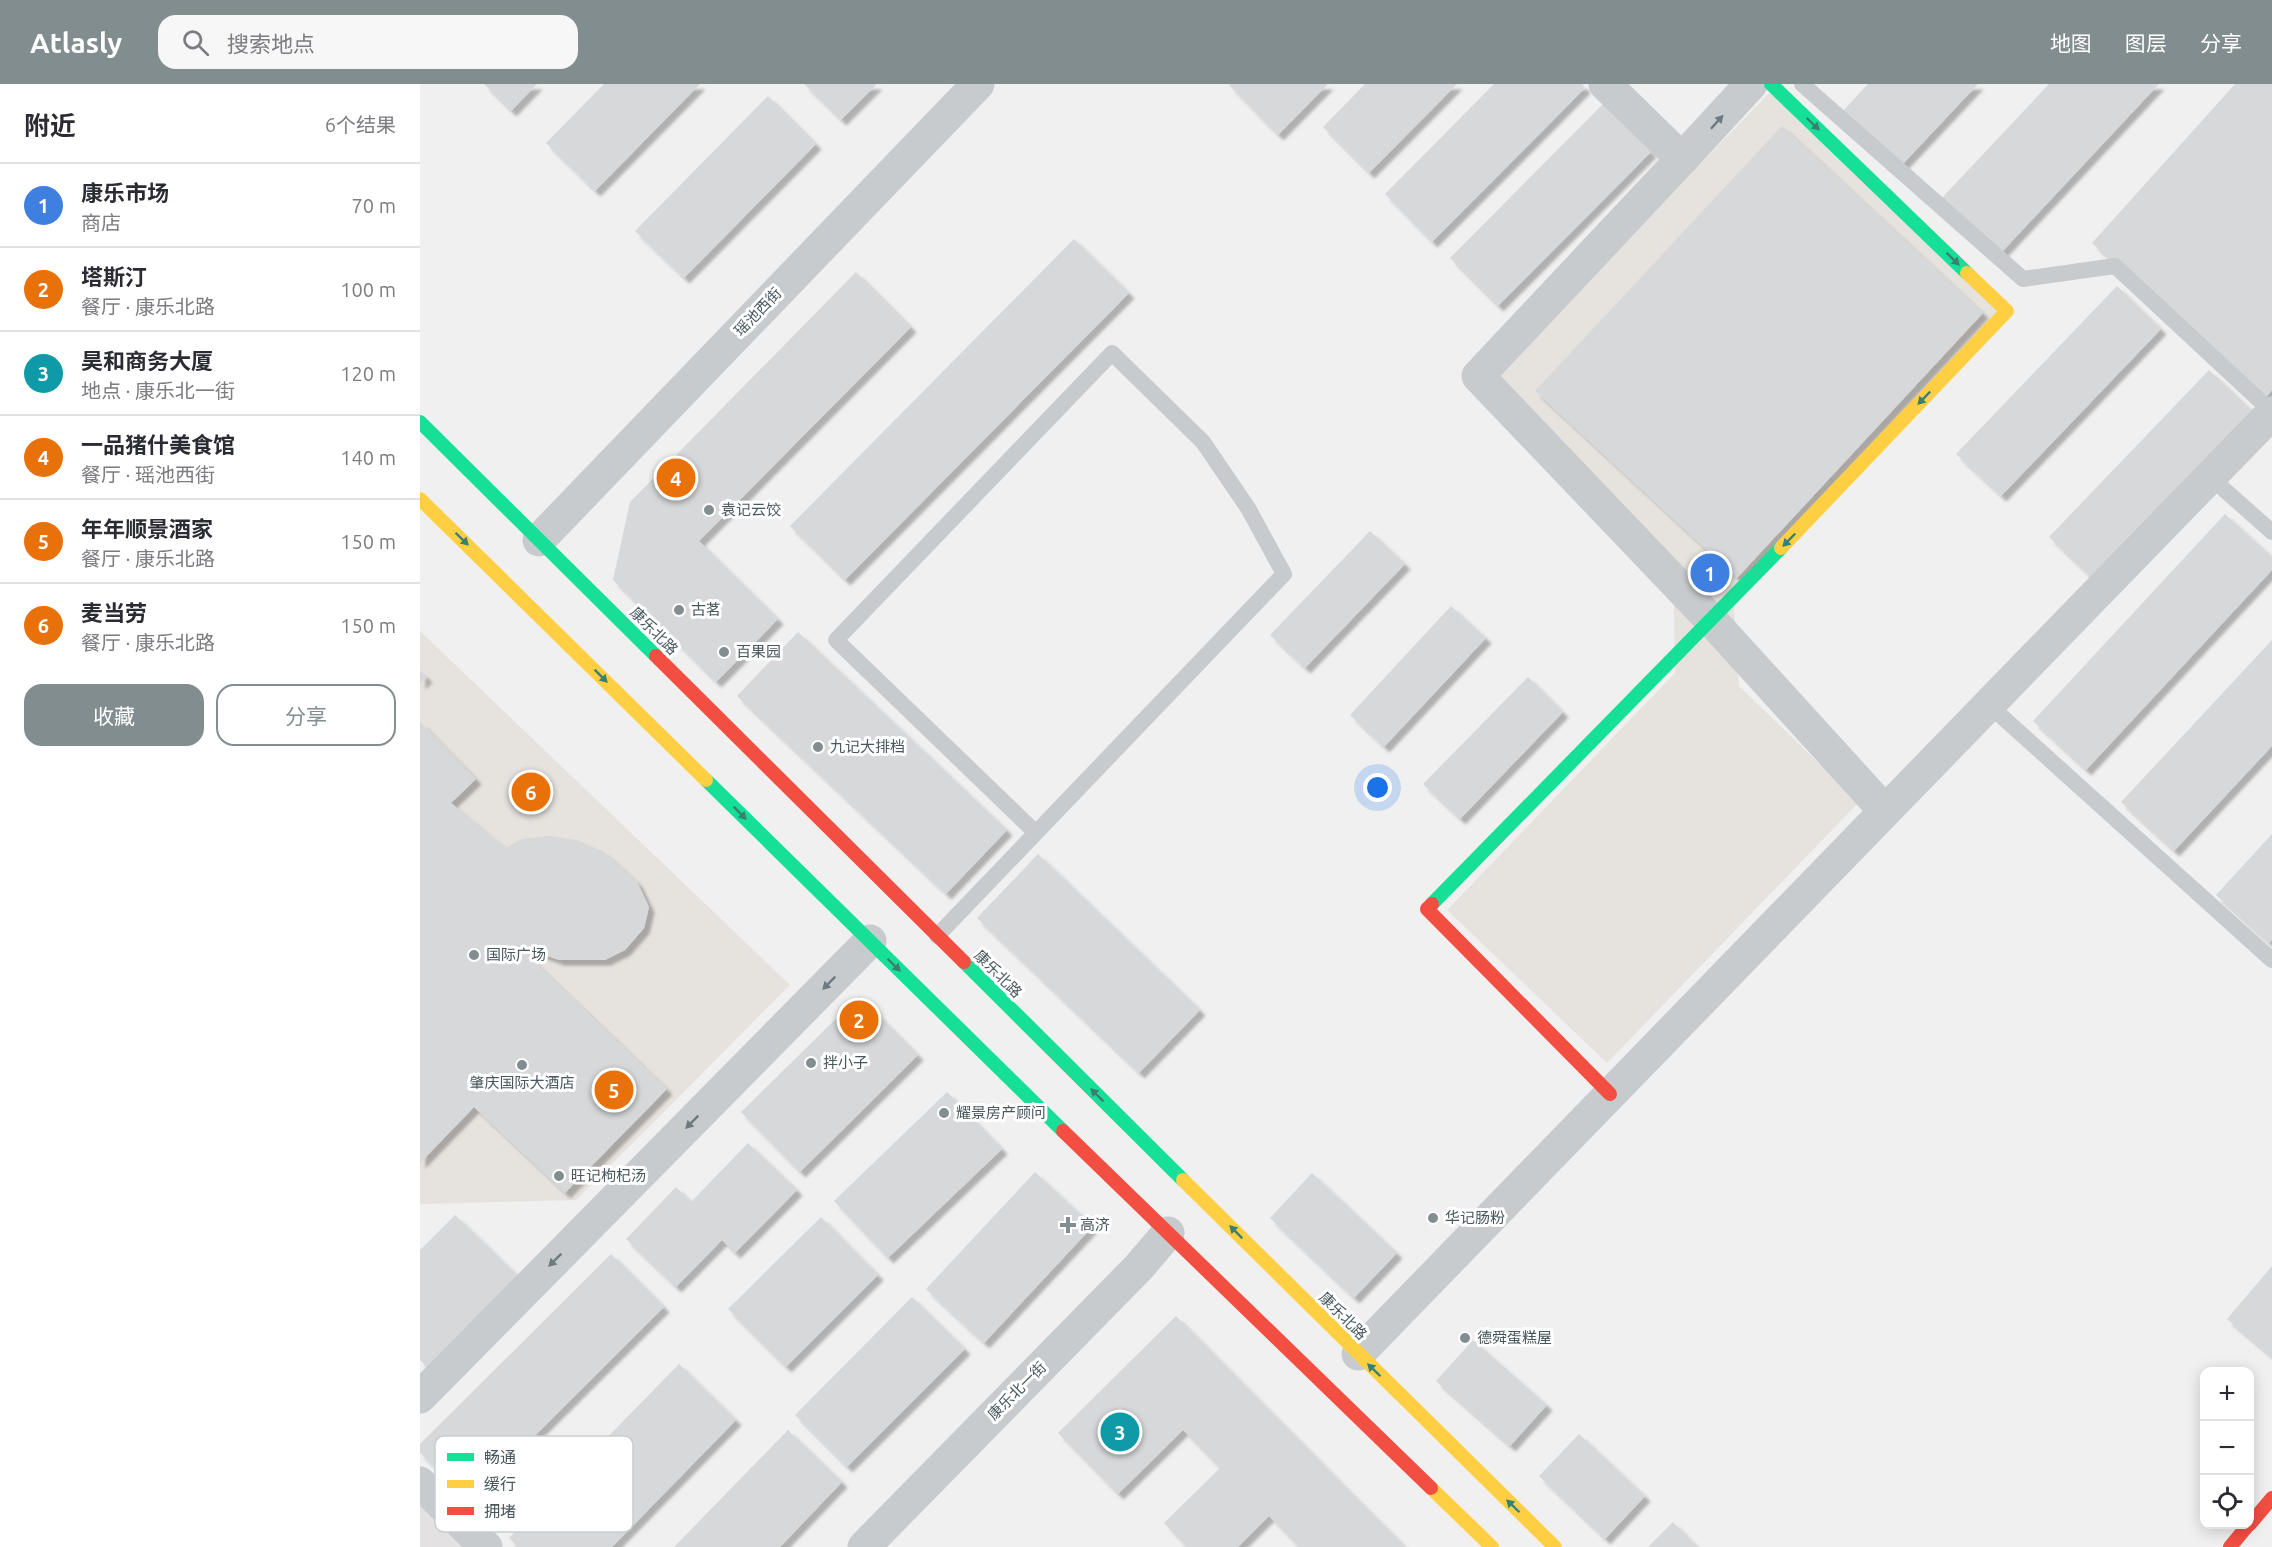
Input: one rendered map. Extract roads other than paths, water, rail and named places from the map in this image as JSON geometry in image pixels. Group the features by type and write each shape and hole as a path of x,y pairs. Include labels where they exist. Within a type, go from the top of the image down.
{"main road":[{"path":"1610,1094 1427,909 1712,621 2007,311 1770,84"},
{"name":"康乐北路","path":"420,422 1555,1547"},
{"path":"420,498 1168,1233 1492,1547"},
{"path":"2254,1518 2272,1498"},
{"path":"2230,1547 2245,1529"}],"street":[{"name":"瑶池西街","path":"539,540 978,84"},
{"path":"1605,84 1682,159"},
{"path":"1751,84 1478,376 1712,621 1886,811"},
{"path":"1358,1354 2272,413"},
{"path":"420,1397 870,941"},
{"name":"康乐北一街","path":"864,1547 1138,1268 1168,1233"},
{"path":"420,1483 435,1498"},
{"path":"471,1532 486,1547"}],"lane":[{"path":"1802,84 2023,279 2115,266 2272,413"},
{"path":"937,936 1036,833 1284,574 1248,508 1203,442 1112,353 836,639 1036,833"},
{"path":"2210,477 2272,532"},
{"path":"1989,705 2272,960"}],"place":[{"name":"一品猪什美食馆","path":"676,478"},
{"name":"袁记云饺","path":"709,510"},
{"name":"康乐市场","path":"1710,573"},
{"name":"古茗","path":"679,610"},
{"name":"百果园","path":"724,652"},
{"name":"九记大排档","path":"818,747"},
{"name":"麦当劳","path":"531,792"},
{"name":"国际广场","path":"474,955"},
{"name":"塔斯汀","path":"859,1020"},
{"name":"拌小子","path":"811,1063"},
{"name":"肇庆国际大酒店","path":"522,1065"},
{"name":"年年顺景酒家","path":"614,1090"},
{"name":"耀景房产顾问","path":"944,1113"},
{"name":"旺记枸杞汤","path":"559,1176"},
{"name":"华记肠粉","path":"1433,1218"},
{"name":"高济","path":"1068,1225"},
{"name":"德舜蛋糕屋","path":"1465,1338"},
{"name":"昊和商务大厦","path":"1120,1432"}]}
